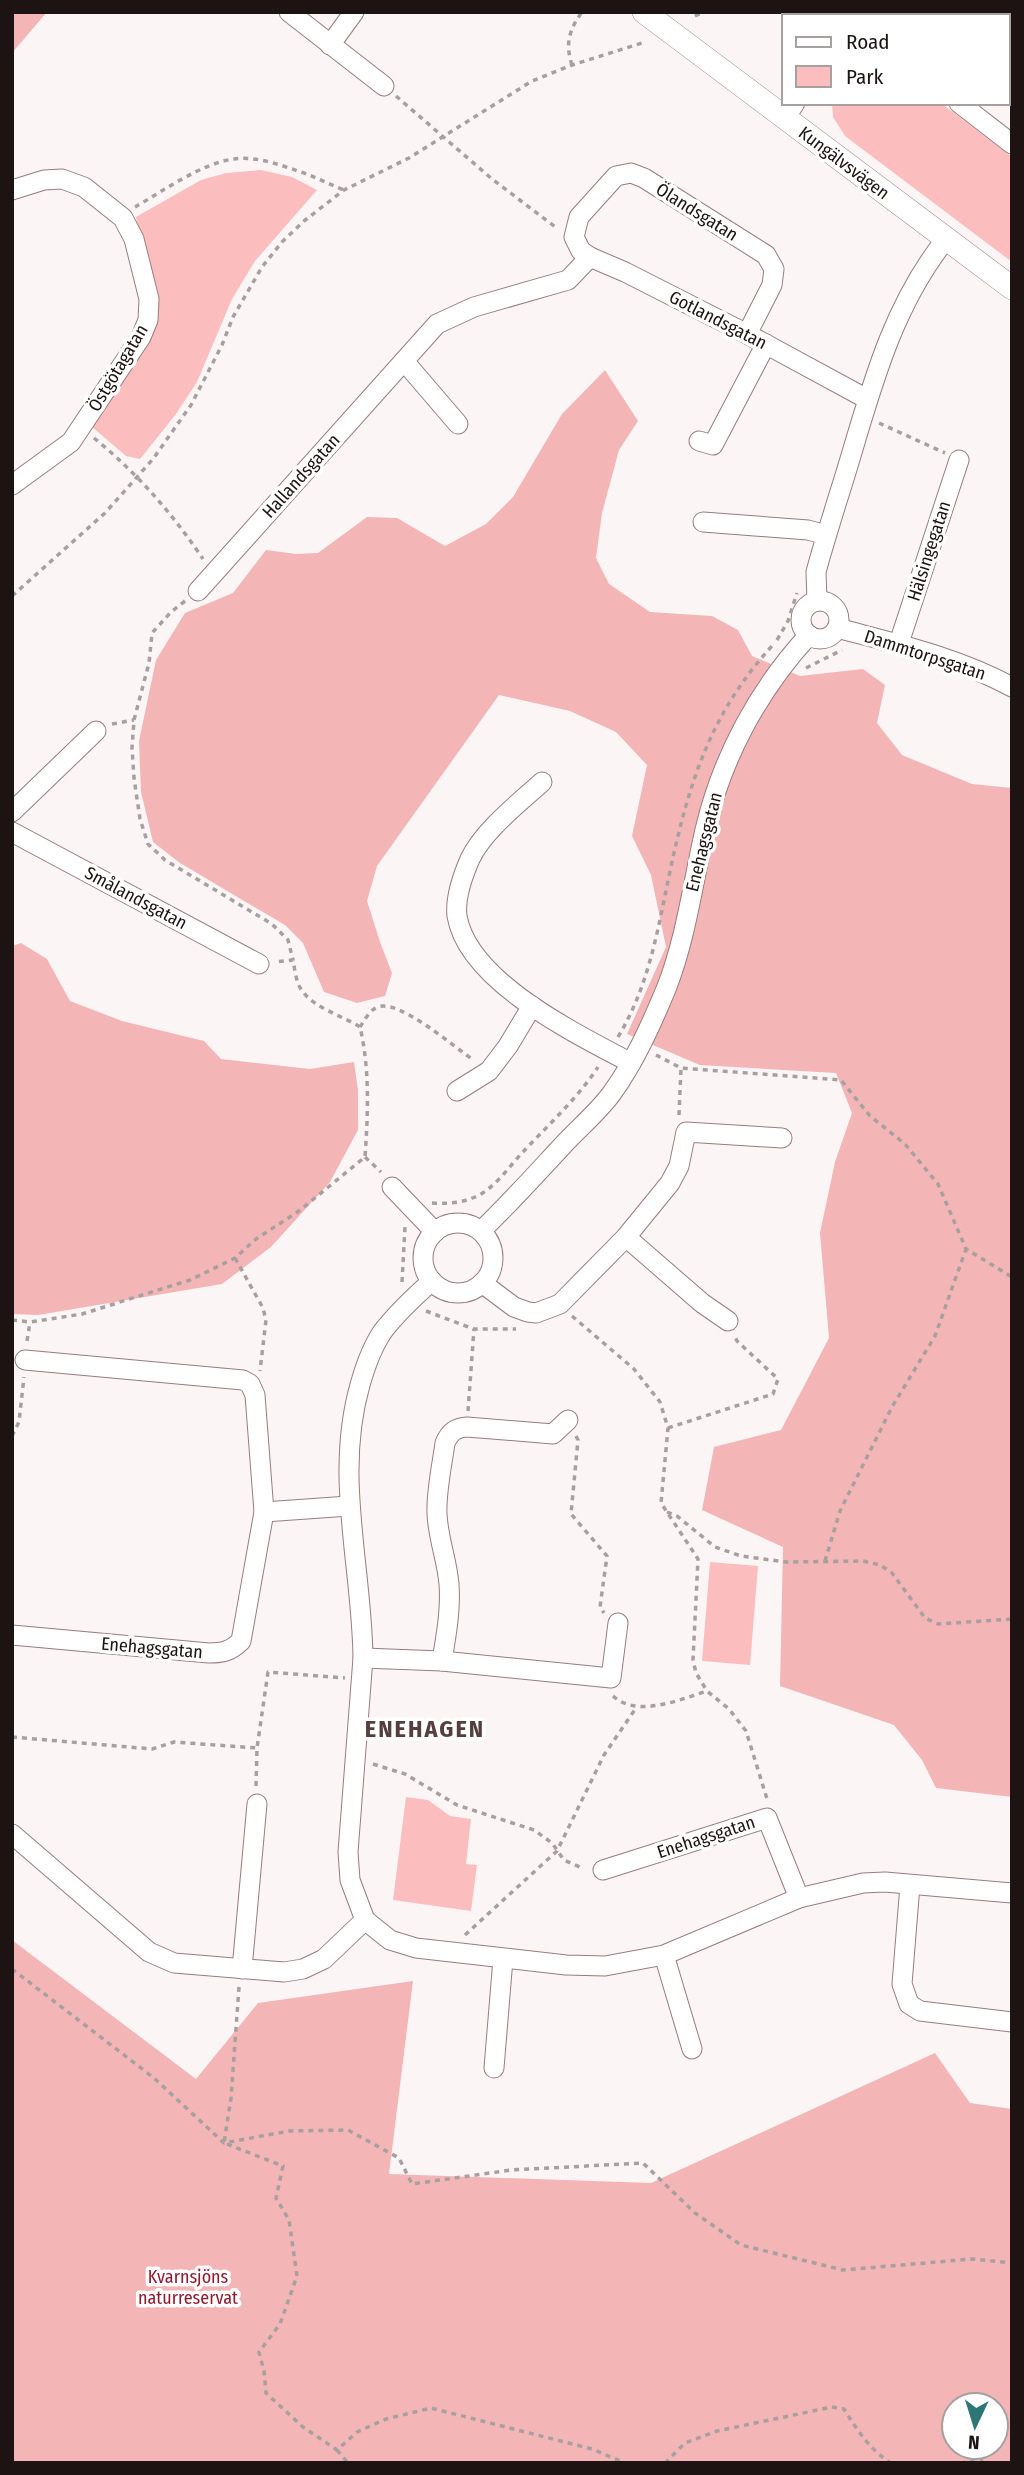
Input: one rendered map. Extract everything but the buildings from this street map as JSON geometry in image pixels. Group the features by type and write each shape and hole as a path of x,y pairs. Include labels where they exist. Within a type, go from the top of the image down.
{"main road":[{"name":"Kungälvsvägen","path":"644,12 790,111 946,239 1012,288"}],"street":[{"path":"289,12 384,86"},
{"path":"330,45 354,12"},
{"path":"962,105 1012,144"},
{"name":"Ölandsgatan","path":"565,236 616,176 631,173 644,178 766,256 774,269 772,285 747,334"},
{"name":"Östgötagatan","path":"12,190 44,180 62,179 84,187 120,215 134,239 149,299 148,320 141,337 71,442 12,485"},
{"name":"Gotlandsgatan","path":"565,236 590,257 747,334 865,407"},
{"path":"817,601 816,572 865,407 907,297 931,257 946,239"},
{"name":"Hallandsgatan","path":"198,591 437,324 474,307 568,280 590,257"},
{"path":"699,441 713,445 765,344"},
{"path":"404,361 458,424"},
{"name":"Hälsingegatan","path":"899,643 959,460"},
{"path":"703,522 808,530 827,535"},
{"path":"817,601 828,603 834,607 839,617 837,628 827,638 819,639 809,635 802,626 802,615 807,606 817,601"},
{"name":"Dammtorpsgatan","path":"837,628 899,643 975,668 1012,687"},
{"name":"Enehagsgatan","path":"481,1231 611,1095 635,1055 667,986 679,948 706,827 718,786 736,741 764,692 779,653 809,635"},
{"path":"12,811 96,731"},
{"path":"542,782 502,819 471,858 460,886 457,915 469,947 490,975 532,1006 609,1052 635,1055"},
{"name":"Smålandsgatan","path":"12,832 259,964"},
{"path":"457,1091 489,1071 509,1046 532,1006"},
{"path":"482,1283 514,1307 536,1313 564,1313 674,1175 679,1166 686,1132 782,1138"},
{"path":"392,1187 435,1232"},
{"path":"457,1223 470,1225 481,1231 489,1241 493,1254 490,1273 482,1283 472,1290 460,1293 442,1289 432,1281 424,1267 423,1256 428,1241 435,1232 457,1223"},
{"path":"626,1237 702,1303 728,1321"},
{"path":"432,1281 383,1332 365,1366 350,1433 347,1479 363,1629 363,1658 348,1852 350,1880 365,1920 390,1940 416,1948 503,1959 605,1966 664,1955 799,1898 863,1883 1012,1893"},
{"path":"25,1360 243,1380 250,1384"},
{"name":"Enehagsgatan","path":"12,1635 209,1653 223,1653 242,1642 264,1512 256,1395 250,1384"},
{"path":"442,1661 449,1613 449,1586 437,1511 445,1443 455,1428 553,1434 568,1420"},
{"path":"264,1512 349,1506"},
{"path":"363,1658 442,1661 611,1678 618,1623"},
{"path":"242,1969 257,1804"},
{"name":"Enehagsgatan","path":"603,1870 767,1818 799,1898"},
{"path":"12,1834 149,1952 174,1963 284,1972 303,1969 324,1959 365,1920"},
{"path":"910,1885 902,1984 909,2004 920,2011 1012,2022"},
{"path":"664,1955 692,2049"},
{"path":"494,2068 503,1959"}],"path":[{"path":"572,65 568,39 582,12"},
{"path":"695,16 704,12"},
{"path":"12,596 105,513 176,429 222,345 233,317 262,267 304,221 344,190 409,158 532,81 645,42"},
{"path":"384,86 492,179 565,236"},
{"path":"120,215 205,168 233,159 274,163 344,190"},
{"path":"552,226 565,236"},
{"path":"865,407 959,460"},
{"path":"82,427 138,476 187,535 203,560 204,570 198,591 171,612 152,633 149,663 134,720 134,778 140,819 148,844 165,860 272,924 288,940 297,980 303,992 317,1004 360,1027"},
{"path":"525,1328 474,1329 433,1315 411,1301 402,1285 407,1215 422,1202 453,1203 466,1200 478,1196 494,1184 568,1104 609,1052 643,986 700,758 740,684 779,653 797,592"},
{"path":"779,653 802,668 808,668 833,653 848,649"},
{"path":"259,964 293,960"},
{"path":"12,1320 30,1322 82,1314 190,1280 234,1258 256,1239 299,1211 365,1157 368,1105 366,1064 360,1027 369,1012 376,1007 386,1005 400,1009 489,1071"},
{"path":"635,1055 681,1068 841,1080 870,1116 905,1144 938,1184 966,1249 1012,1277"},
{"path":"681,1068 679,1126 686,1132"},
{"path":"825,1562 840,1511 892,1407 935,1336 966,1249"},
{"path":"234,1258 266,1320 260,1376 250,1384"},
{"path":"564,1313 635,1369 660,1402 668,1428 661,1503 698,1559 694,1660 696,1673 707,1691 729,1709 746,1731 768,1801 767,1818"},
{"path":"668,1428 773,1394 778,1379 737,1342 728,1321"},
{"path":"467,1427 474,1329"},
{"path":"568,1420 578,1440 571,1514 607,1556 600,1607 610,1622 618,1623"},
{"path":"665,1511 677,1516 715,1548 741,1556 768,1560 863,1561 880,1565 892,1573 925,1618 938,1624 1012,1619"},
{"path":"257,1804 257,1748 268,1672 361,1679"},
{"path":"611,1678 613,1698 636,1707 673,1703 707,1691"},
{"path":"446,1952 557,1851 604,1755 636,1707"},
{"path":"12,1737 152,1749 174,1742 257,1748"},
{"path":"355,1761 405,1774 457,1805 534,1830 552,1843 571,1865 582,1869 603,1870"},
{"path":"12,1969 154,2078 224,2143 283,2166 276,2198 289,2220 297,2276 280,2324 259,2352 266,2393 303,2427 337,2450 348,2463"},
{"path":"224,2143 232,2098 234,2038 242,1969"},
{"path":"224,2143 289,2130 348,2130 399,2158 412,2183 510,2170 642,2163 695,2213 741,2245 843,2270 972,2259 1012,2263"},
{"path":"665,2463 685,2443 716,2431 832,2407 844,2409 857,2430 879,2456 891,2463"},
{"path":"337,2450 357,2432 386,2419 431,2408 592,2449 625,2463"},
{"path":"960,2463 981,2460 983,2463"}],"green space":[{"path":"12,12 47,12 12,53"},
{"path":"832,105 944,105 1012,157 1012,262 845,136 833,117"},
{"path":"261,170 292,177 317,190 255,261 232,299 197,382 176,414 140,459 126,456 91,426 152,332 136,217 201,180 226,173"},
{"path":"605,370 638,421 619,450 602,513 596,558 609,584 650,612 712,616 738,630 752,656 800,676 863,669 885,685 877,723 902,755 972,784 1012,788 1012,1797 936,1788 922,1760 894,1725 780,1686 783,1547 702,1510 714,1447 781,1430 829,1338 820,1233 835,1162 852,1113 836,1073 700,1065 627,1034 666,947 651,875 632,836 647,765 616,732 570,711 499,695 377,866 367,901 392,973 385,996 357,1003 324,992 303,943 285,925 180,863 153,842 141,792 139,741 156,660 185,613 233,593 266,550 296,554 318,553 367,517 397,518 445,546 486,524 513,497 562,414"},
{"path":"21,943 47,959 70,1001 122,1021 204,1041 221,1059 310,1069 354,1062 358,1090 358,1130 330,1182 271,1247 222,1284 38,1315 12,1314 12,946"},
{"path":"710,1562 758,1566 750,1665 702,1661"},
{"path":"406,1797 428,1800 450,1816 471,1819 466,1864 477,1865 471,1911 393,1900"},
{"name":"Kvarnsjöns naturreservat","path":"12,1940 196,2079 258,2003 413,1981 389,2174 651,2183 935,2053 970,2103 1012,2109 1012,2463 12,2463"}],"district":[{"name":"ENEHAGEN","path":"425,1729"}]}
